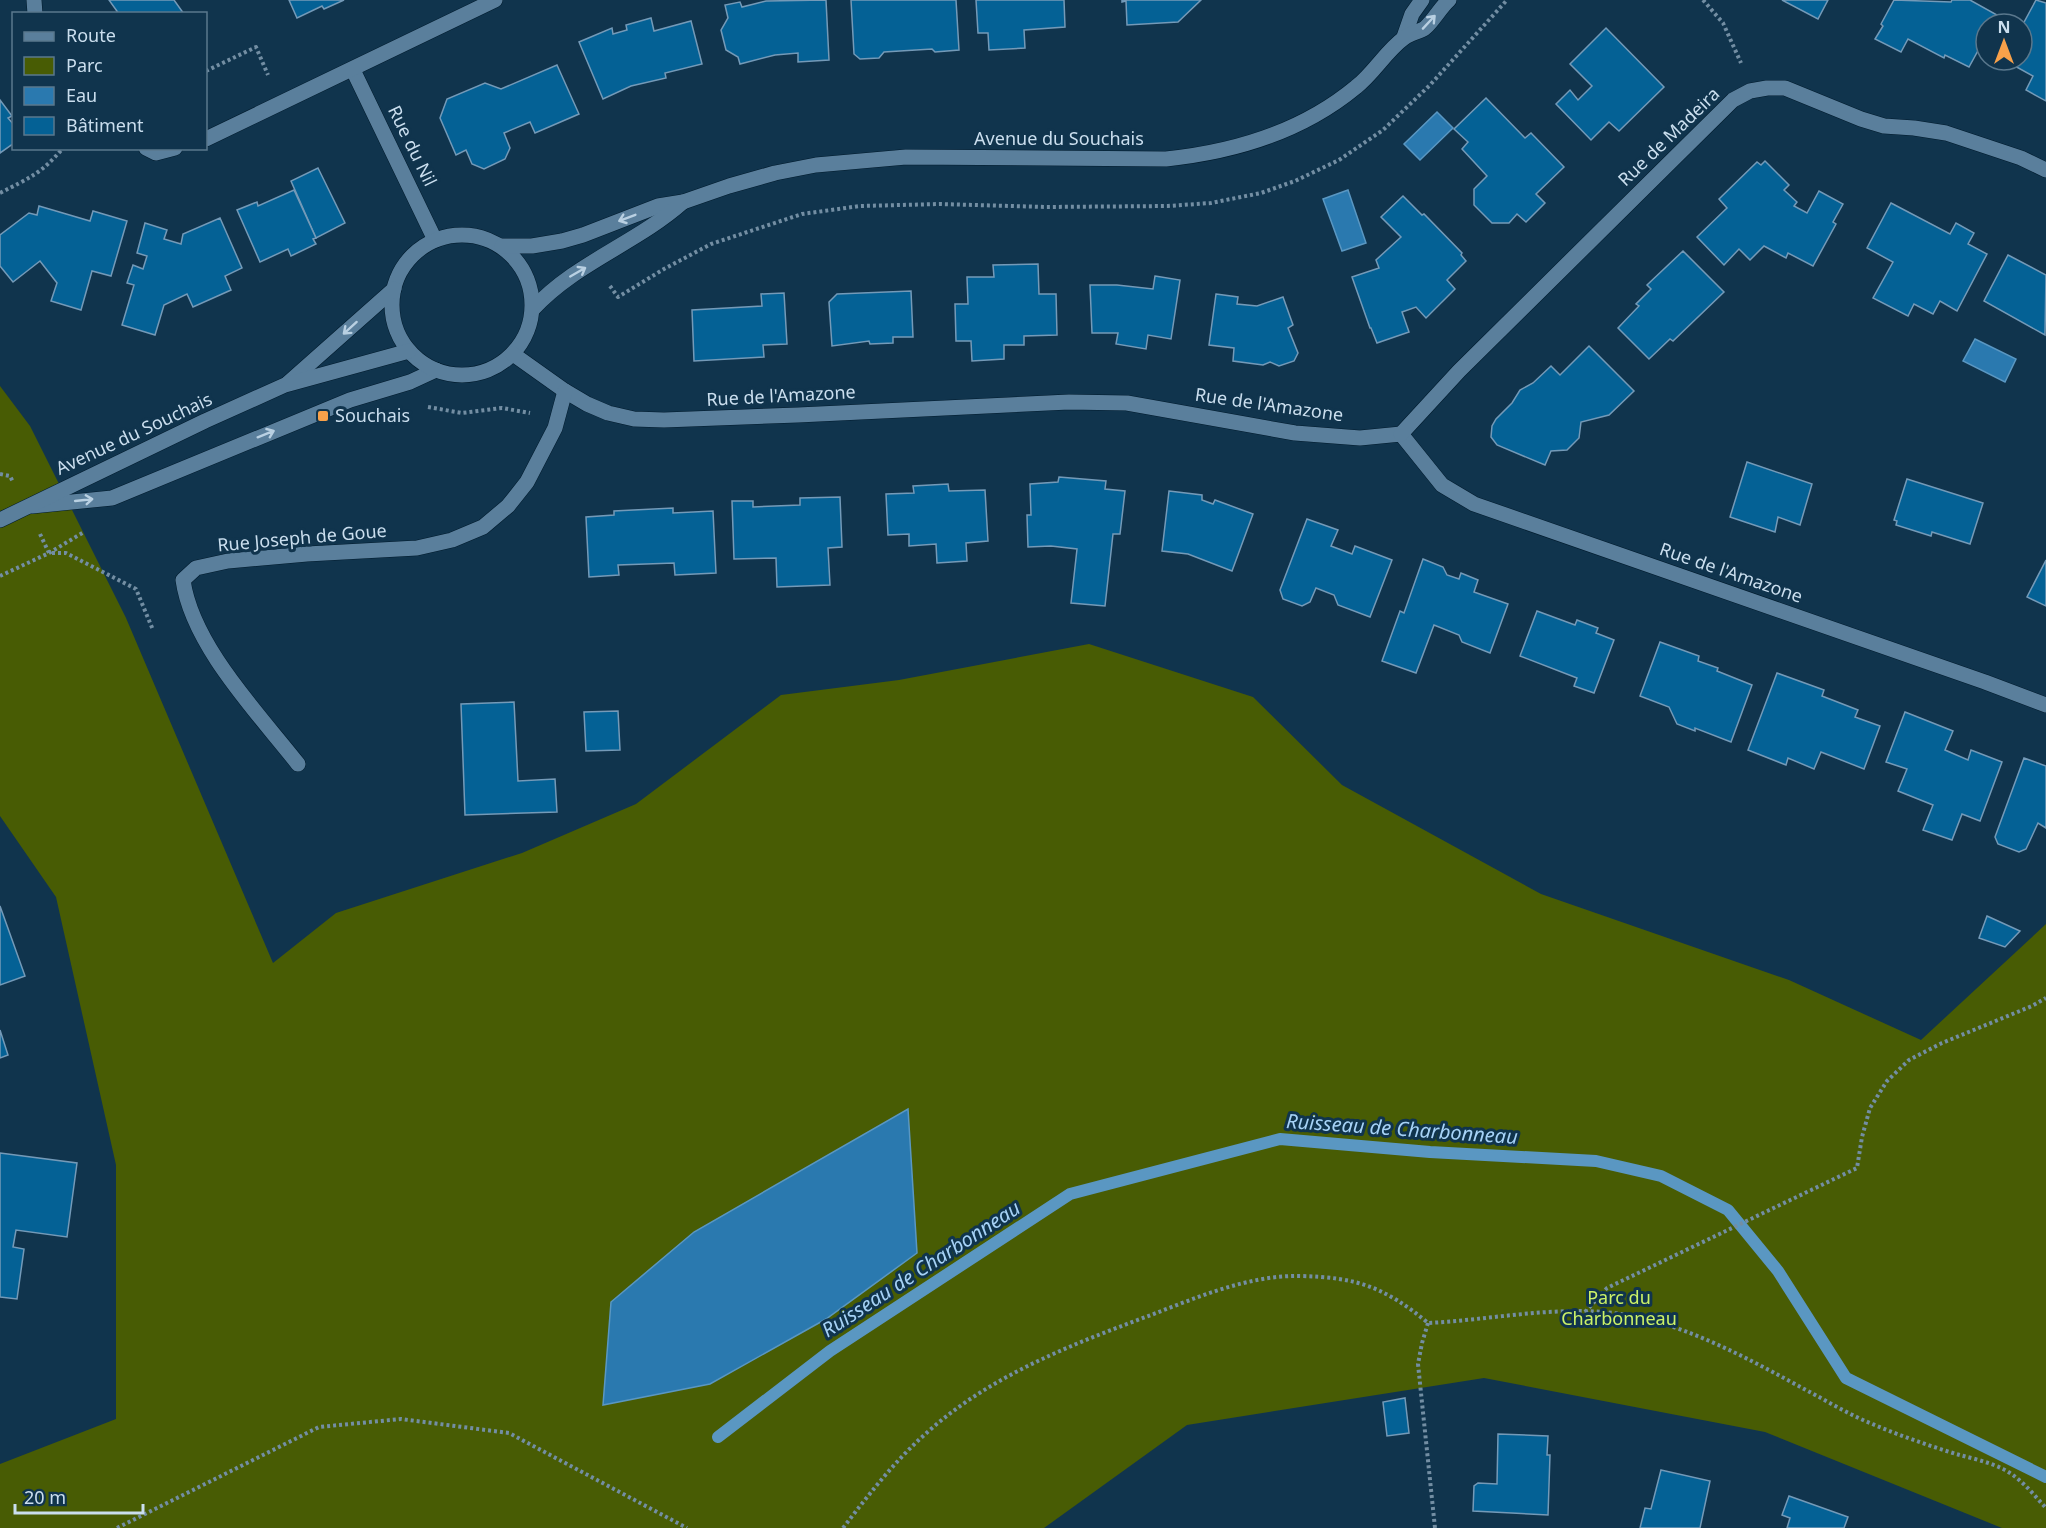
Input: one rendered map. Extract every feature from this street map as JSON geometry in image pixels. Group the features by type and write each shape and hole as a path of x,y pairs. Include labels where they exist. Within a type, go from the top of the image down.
{"street":[{"path":"207,139 495,0"},
{"name":"Avenue du Souchais","path":"1404,38 1412,14 1422,0"},
{"name":"Avenue du Souchais","path":"502,246 532,246 562,241 584,235 658,206 683,202 775,173 816,165 906,158 1166,159 1222,151 1250,144 1282,131 1335,102 1357,86 1404,38 1424,28 1449,0"},
{"name":"Rue du Nil","path":"352,70 435,240"},
{"name":"Rue de Madeira","path":"1401,434 1459,371 1733,100 1750,91 1785,88 1884,126 1914,128 1946,134 1989,147 2046,170"},
{"path":"150,150 156,153 167,150"},
{"name":"Avenue du Souchais","path":"533,309 548,292 570,276 664,219 683,202"},
{"path":"452,235 469,235 502,246 522,267 530,287 533,309 527,333 521,344 513,354 485,371 452,374 436,370 422,362 409,351 394,322 392,306 394,290 399,274 408,260 421,248 435,240 452,235"},
{"name":"Avenue du Souchais","path":"285,386 394,290"},
{"name":"Avenue du Souchais","path":"0,520 285,386 409,351"},
{"name":"Rue de l'Amazone","path":"513,354 565,391 608,413 634,419 664,420 1069,402 1127,403 1295,433 1360,438 1401,434 1442,485 1474,504 2046,705"},
{"path":"26,506 112,498 350,400 410,382 436,370"},
{"name":"Rue Joseph de Goue","path":"298,764 202,638 185,594 183,580 196,568 228,561 417,548 452,540 483,527 508,506 527,482 555,428 565,391"}],"path":[{"path":"1703,0 1723,23 1738,54 1750,91"},
{"path":"207,71 256,47 281,104"},
{"path":"0,192 32,178 49,165 61,150"},
{"path":"0,474 10,476 49,553 66,554 136,589 153,630"},
{"path":"1585,1312 1606,1288 1857,1168 1870,1107 1887,1081 1909,1059 1942,1042 2032,1006 2046,998"},
{"path":"843,1528 871,1491 906,1453 931,1429 981,1391 1045,1357 1187,1301 1232,1286 1297,1276 1357,1282 1380,1290 1405,1304 1428,1323 1585,1312 1613,1313 1642,1318 1699,1338 1748,1359 1869,1423 1930,1446 2002,1468 2022,1481 2046,1508"},
{"path":"1428,1323 1418,1364 1435,1528"},
{"path":"117,1528 320,1426 401,1419 509,1433 687,1528"}],"green space":[{"name":"Parc du Charbonneau","path":"0,386 30,426 126,618 273,963 336,913 522,853 636,804 781,695 899,680 1089,644 1253,697 1342,785 1541,894 1789,980 1921,1040 2046,924 2046,1528 2002,1528 1765,1432 1484,1378 1187,1425 1044,1528 0,1528 0,1464 116,1419 116,1165 56,897 0,816"}],"water":[{"path":"1437,112 1453,128 1420,160 1404,144"},
{"path":"1348,190 1366,243 1342,251 1323,199"},
{"path":"1975,339 2016,359 2005,382 1963,361"},
{"path":"908,1109 917,1253 826,1319 710,1384 603,1405 611,1302 694,1232"}],"building":[{"path":"109,0 174,0 183,12 118,12"},
{"path":"289,0 344,0 324,9 322,6 297,18"},
{"path":"826,0 829,60 798,62 798,53 775,55 740,64 738,57 726,50 721,30 728,18 725,5 740,2 742,7 766,1"},
{"path":"851,0 956,0 959,50 884,52 879,58 860,59 854,54"},
{"path":"976,0 1064,0 1065,27 1024,30 1025,48 989,50 988,33 978,33"},
{"path":"1122,0 1201,0 1178,22 1127,25 1126,1 1122,2"},
{"path":"1782,0 1828,0 1818,19"},
{"path":"1894,0 1951,2 1952,0 1970,0 1992,12 1974,12 1974,58 1969,67 1945,55 1944,58 1908,39 1901,52 1875,39 1883,26 1881,24"},
{"path":"2036,0 2046,3 2046,101 2026,90 2033,76 2026,72 2034,72 2034,12 2030,12"},
{"path":"651,18 654,31 691,21 702,64 665,73 666,78 631,86 603,99 579,42 612,28 613,34 627,30 626,25"},
{"path":"1606,28 1664,87 1619,131 1609,122 1591,140 1556,104 1570,90 1578,100 1592,86 1570,64"},
{"path":"557,65 579,114 535,133 530,122 504,133 510,148 505,159 484,169 472,164 466,150 456,155 440,118 447,99 485,83 501,89"},
{"path":"1486,98 1525,138 1531,133 1564,167 1536,194 1545,203 1526,222 1517,214 1509,223 1492,223 1474,205 1474,189 1487,176 1462,149 1468,142 1454,129"},
{"path":"0,100 12,116 8,118 12,123 12,144 0,153"},
{"path":"1765,161 1789,185 1784,190 1797,202 1794,206 1807,213 1819,191 1843,204 1833,222 1836,224 1813,266 1788,253 1786,258 1764,246 1750,260 1739,249 1724,265 1697,237 1727,208 1719,199 1757,162 1761,165"},
{"path":"318,168 345,223 316,238 291,181"},
{"path":"294,190 316,238 313,239 316,244 291,256 288,249 260,262 237,210 257,202 258,206"},
{"path":"1403,196 1462,253 1466,261 1447,280 1455,289 1426,318 1416,307 1402,312 1409,332 1377,343 1352,277 1379,268 1376,260 1401,237 1381,217"},
{"path":"1891,203 1950,234 1956,223 1974,233 1968,244 1987,254 1957,311 1940,301 1933,314 1914,304 1908,316 1873,298 1893,262 1867,248"},
{"path":"39,206 90,221 93,211 127,221 111,276 92,271 81,310 51,301 57,283 40,261 13,282 0,266 0,235 29,213 37,215"},
{"path":"220,218 242,268 225,276 231,290 193,307 187,294 164,305 155,335 122,325 134,285 127,283 133,265 143,269 147,256 137,253 145,223 167,230 164,239 181,244 183,234"},
{"path":"1683,251 1724,292 1673,341 1670,339 1649,359 1618,328 1639,306 1636,304 1651,289 1647,285"},
{"path":"2008,255 2046,275 2045,335 1984,301"},
{"path":"1038,264 1039,294 1056,294 1057,335 1024,336 1024,345 1004,345 1004,359 972,361 971,341 956,341 955,304 968,304 967,277 994,277 993,265"},
{"path":"1155,276 1180,280 1171,339 1148,335 1146,349 1116,344 1118,333 1092,333 1090,285 1153,289"},
{"path":"911,291 913,337 893,337 893,343 870,344 869,341 832,346 829,302 837,294"},
{"path":"784,293 787,344 763,345 764,357 694,361 692,310 762,306 761,294"},
{"path":"1216,294 1238,297 1237,304 1257,306 1283,297 1293,325 1288,328 1298,353 1294,361 1279,366 1270,362 1263,365 1233,361 1234,348 1209,345"},
{"path":"1589,346 1634,391 1609,415 1581,422 1579,438 1567,450 1551,451 1545,465 1497,445 1491,437 1492,426 1520,390 1533,383 1551,366 1560,375"},
{"path":"1747,462 1812,484 1800,525 1778,517 1775,532 1730,517"},
{"path":"1059,477 1106,481 1105,489 1125,491 1120,534 1113,534 1105,606 1071,603 1077,549 1051,546 1028,547 1027,515 1031,515 1030,484 1058,482"},
{"path":"1907,479 1983,503 1970,544 1932,532 1931,536 1896,525 1897,521 1894,520"},
{"path":"948,484 949,491 985,490 988,541 966,543 967,561 937,563 936,544 909,546 909,534 888,535 886,494 914,493 913,486"},
{"path":"1169,491 1202,495 1202,500 1213,504 1215,500 1253,514 1232,571 1188,554 1162,551"},
{"path":"840,497 842,547 828,548 830,585 777,587 776,558 734,559 732,501 753,501 753,507 800,505 800,498"},
{"path":"673,508 673,513 713,511 716,573 675,575 674,563 618,565 619,575 589,577 586,517 614,515 614,511"},
{"path":"1307,519 1338,530 1331,546 1352,554 1355,546 1392,560 1370,617 1338,605 1334,595 1316,588 1310,602 1302,606 1283,599 1280,590"},
{"path":"1423,559 1443,567 1447,575 1459,579 1461,573 1478,580 1474,592 1508,604 1490,653 1462,642 1459,635 1434,625 1416,673 1382,661 1400,611 1404,613"},
{"path":"2046,560 2046,606 2027,597"},
{"path":"1537,611 1575,625 1577,620 1598,628 1596,633 1614,640 1594,693 1574,686 1577,678 1520,656"},
{"path":"1660,642 1699,656 1698,661 1752,685 1731,742 1695,728 1695,731 1677,724 1669,707 1640,696"},
{"path":"1777,673 1824,690 1822,696 1858,710 1855,717 1880,726 1864,769 1821,752 1814,769 1788,758 1786,765 1748,750"},
{"path":"514,702 518,781 555,779 557,812 465,815 461,704"},
{"path":"618,711 620,750 586,751 584,712"},
{"path":"1905,712 1953,731 1945,750 1968,760 1971,750 2002,762 1980,821 1962,814 1952,840 1923,830 1933,805 1898,791 1907,769 1886,762"},
{"path":"2024,758 2046,766 2046,828 2038,823 2026,849 2019,852 1998,844 1995,837"},
{"path":"0,906 25,976 0,985"},
{"path":"1987,916 2020,931 2005,947 1979,938"},
{"path":"0,1030 8,1055 0,1058"},
{"path":"0,1153 77,1163 67,1237 16,1230 13,1247 24,1249 17,1299 0,1297"},
{"path":"1405,1398 1409,1433 1387,1436 1383,1402"},
{"path":"1498,1434 1548,1436 1547,1455 1550,1455 1548,1515 1473,1511 1474,1486 1478,1483 1497,1484"},
{"path":"1661,1470 1710,1481 1700,1528 1640,1528 1645,1508 1651,1509"},
{"path":"1789,1496 1848,1517 1844,1528 1787,1528 1790,1518 1782,1515"}],"waterway":[{"name":"Ruisseau de Charbonneau","path":"718,1437 830,1351 1070,1194 1280,1139 1430,1152 1596,1161 1661,1176 1728,1210 1778,1271 1846,1378 2046,1477"}],"place":[{"name":"Souchais","path":"323,416"}]}
